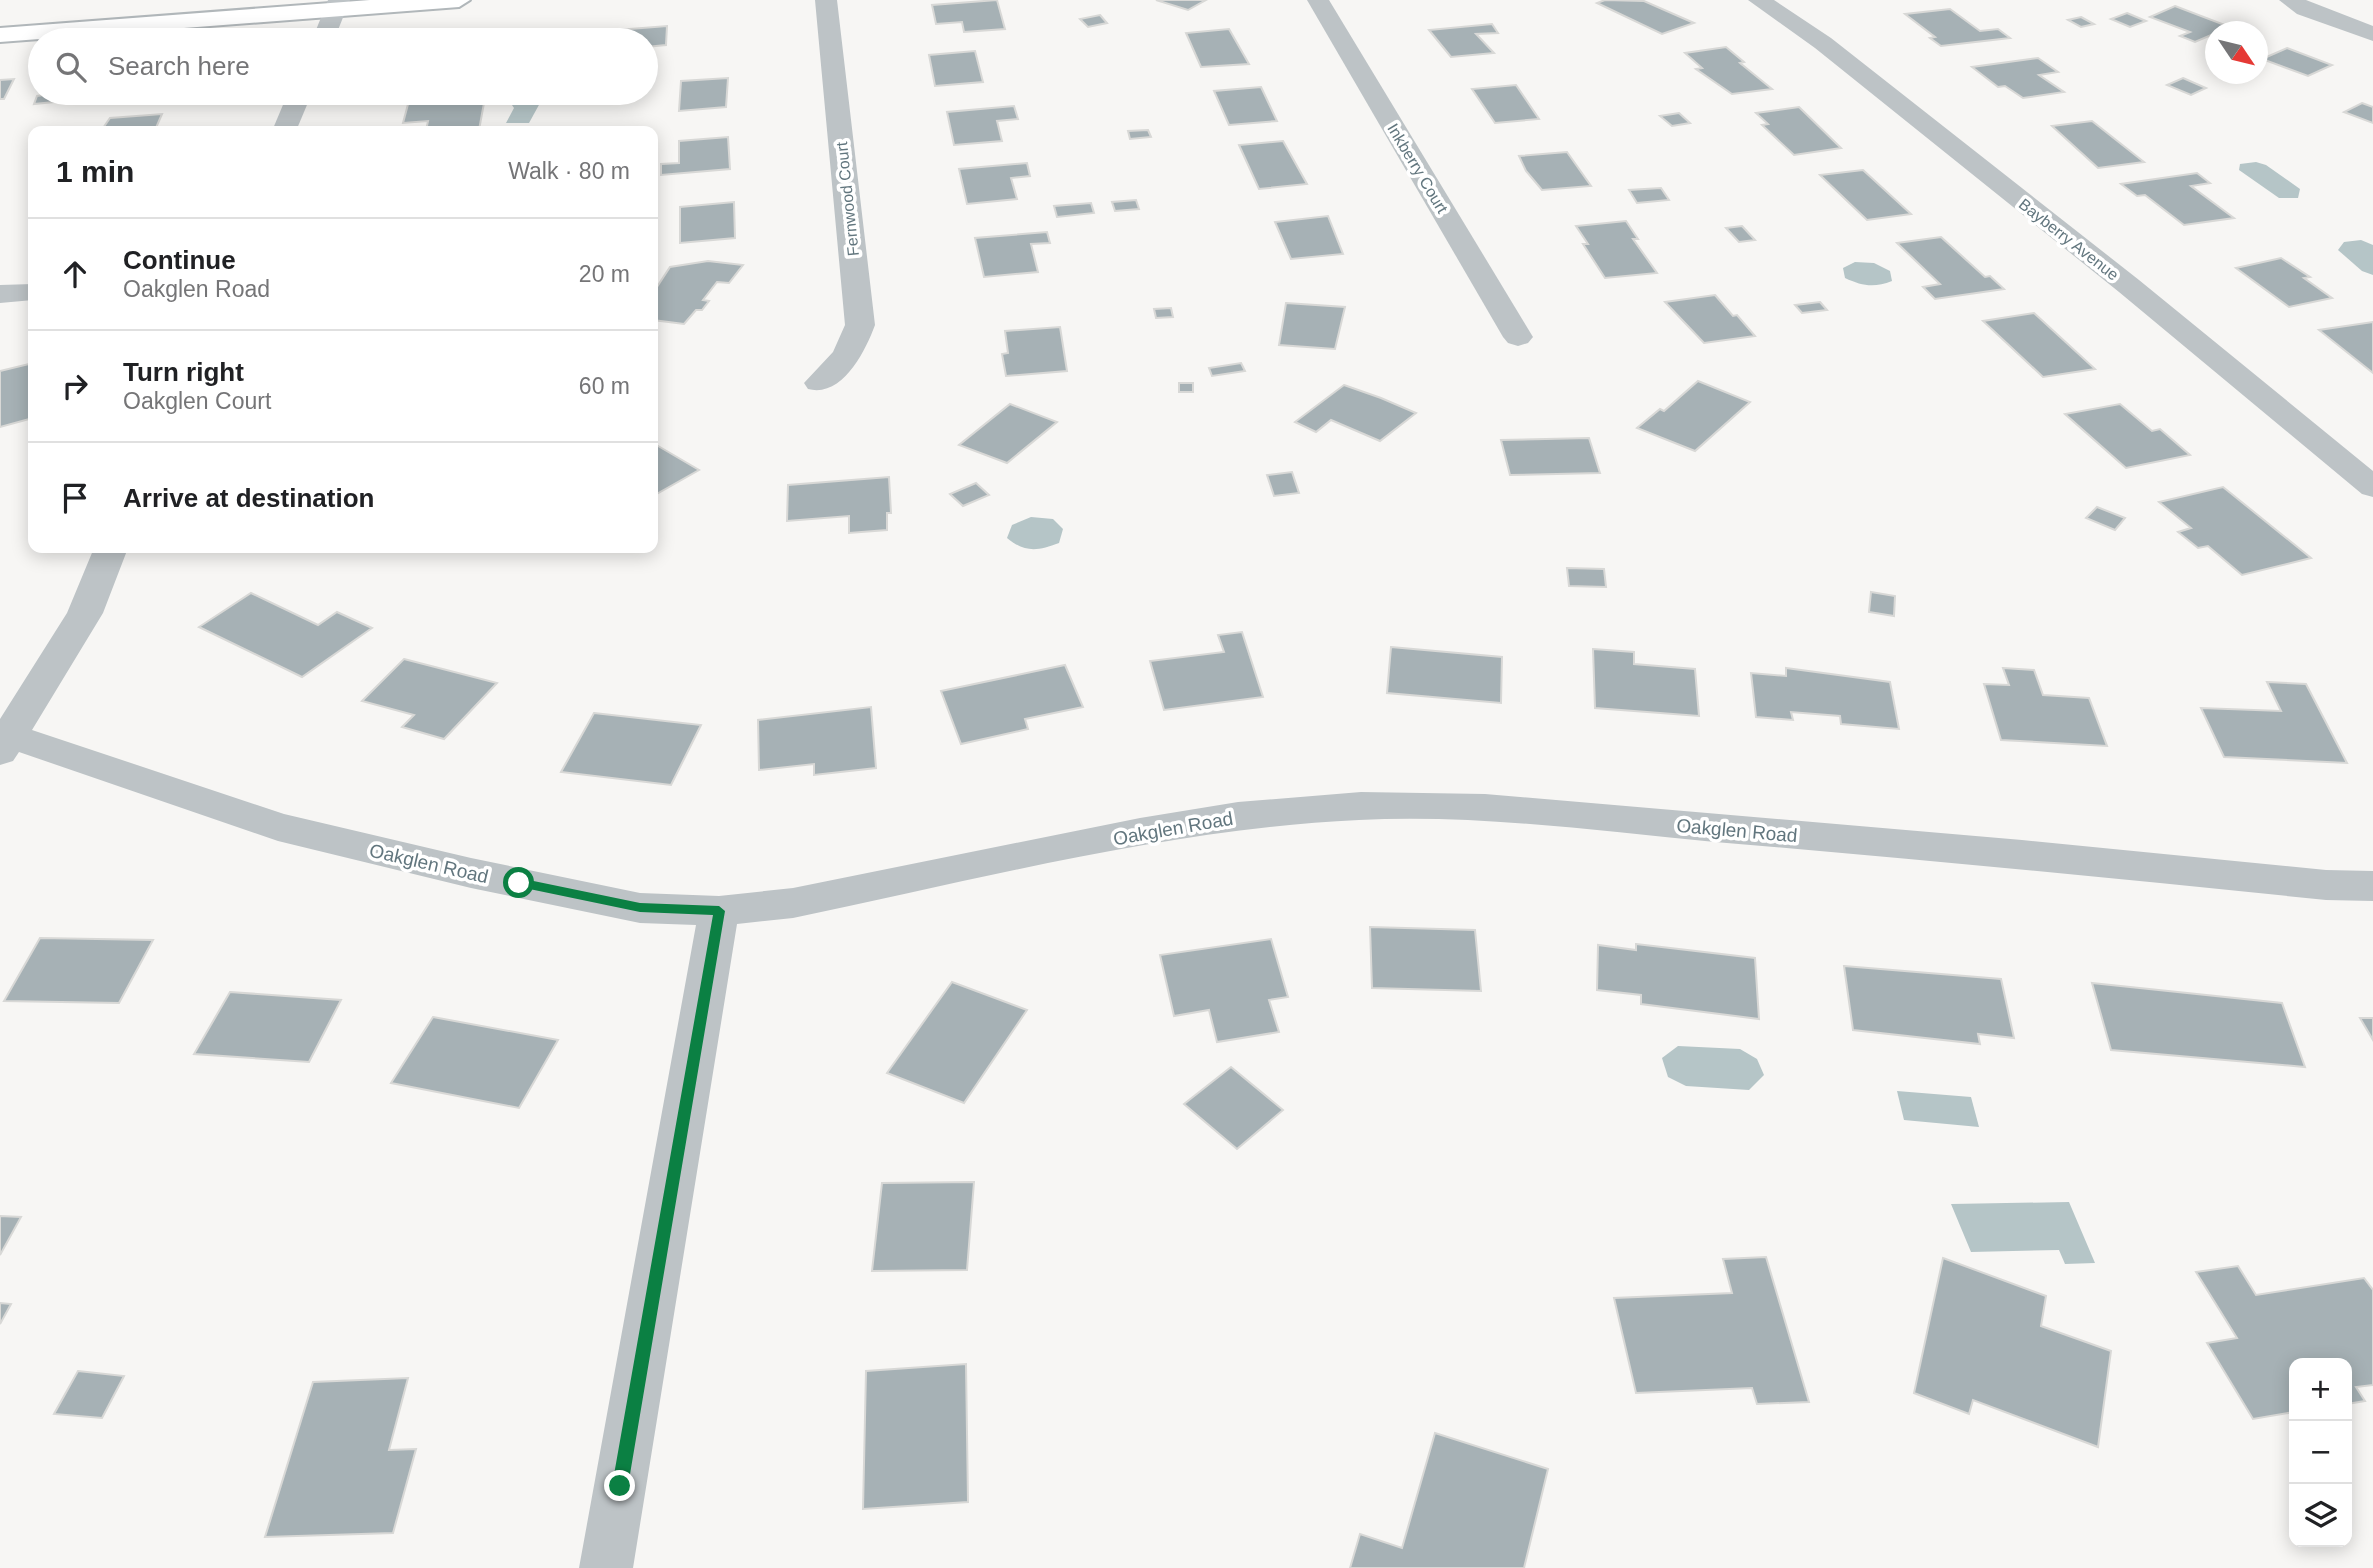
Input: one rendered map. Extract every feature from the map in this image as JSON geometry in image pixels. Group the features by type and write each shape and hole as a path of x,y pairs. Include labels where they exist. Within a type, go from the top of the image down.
{"main road":[{"path":"79,28 338,5 459,0"},
{"path":"0,35 28,33"}],"street":[{"name":"Fernwood Court","path":"819,383 839,366 852,348 860,324 826,0"},
{"name":"Inkberry Court","path":"1318,0 1518,337"},
{"name":"Bayberry Avenue","path":"1759,0 1823,43 2129,286 2373,486"},
{"path":"2290,0 2305,9 2373,34"},
{"path":"328,28 338,5"},
{"path":"286,126 295,105"},
{"path":"0,293 28,292"},
{"path":"4,740 85,613 109,553"},
{"name":"Oakglen Road","path":"4,740 278,827 471,873 640,908 719,911 793,903 1140,832 1238,816 1361,806 1485,808 2022,854 2326,885 2373,886"},
{"path":"606,1568 719,911"}],"shaded area":[{"path":"512,105 539,105 529,123 506,123 514,108"},
{"path":"2256,162 2266,165 2300,189 2298,198 2279,198 2239,170 2240,164"},
{"path":"2361,240 2373,245 2373,275 2362,271 2338,250 2344,242"},
{"path":"1855,262 1874,263 1890,271 1892,281 1868,285 1845,278 1843,268"},
{"path":"1031,517 1053,519 1063,529 1059,543 1032,549 1007,538 1012,525"},
{"path":"1678,1046 1740,1049 1757,1059 1764,1075 1749,1090 1686,1086 1668,1077 1662,1058"},
{"path":"1897,1091 1971,1097 1979,1127 1904,1120"},
{"path":"2069,1202 2095,1263 2065,1264 2059,1250 1971,1252 1951,1204"}],"building":[{"path":"997,0 1005,29 964,32 962,22 936,24 932,5"},
{"path":"1156,0 1206,0 1188,10"},
{"path":"1605,0 1644,1 1694,23 1662,34 1597,3"},
{"path":"2175,6 2214,21 2205,21 2205,38 2195,42 2180,36 2190,32 2150,17"},
{"path":"1950,9 1980,31 1998,29 2010,38 1941,46 1930,38 1935,37 1905,14"},
{"path":"2127,13 2146,21 2130,27 2111,19"},
{"path":"1100,15 1107,23 1088,27 1080,19"},
{"path":"2081,17 2094,24 2081,27 2068,20"},
{"path":"1492,24 1498,33 1476,34 1494,53 1451,57 1429,30"},
{"path":"667,26 666,45 658,46 658,28 642,28"},
{"path":"1229,29 1249,64 1201,67 1186,33"},
{"path":"1726,47 1744,62 1740,63 1772,89 1732,94 1696,69 1702,68 1685,53"},
{"path":"2287,48 2332,65 2308,76 2268,61 2268,56"},
{"path":"975,51 983,82 935,86 929,55"},
{"path":"2038,58 2058,72 2039,75 2064,92 2023,98 2005,86 1998,87 1972,67"},
{"path":"728,78 726,107 679,111 681,81"},
{"path":"2183,78 2206,88 2191,95 2167,85"},
{"path":"14,79 4,99 0,99 0,80"},
{"path":"1516,85 1539,119 1495,123 1472,89"},
{"path":"1261,87 1277,121 1229,125 1214,91"},
{"path":"2362,103 2373,107 2373,123 2344,112"},
{"path":"408,105 484,105 480,126 427,126 428,121 403,123"},
{"path":"1014,106 1018,119 997,121 1002,141 954,145 947,112"},
{"path":"1799,107 1841,148 1794,155 1762,125 1768,124 1756,113"},
{"path":"1679,113 1690,123 1672,126 1660,116"},
{"path":"162,114 157,126 104,126 110,118"},
{"path":"2092,121 2144,162 2098,168 2052,126"},
{"path":"1148,130 1151,137 1130,139 1128,131"},
{"path":"728,137 730,169 661,175 661,164 679,163 679,141"},
{"path":"1283,141 1307,184 1259,189 1239,145"},
{"path":"1567,152 1591,186 1542,190 1526,171 1519,156"},
{"path":"1027,163 1030,176 1011,178 1017,199 967,204 959,169"},
{"path":"1863,170 1911,214 1867,220 1820,175"},
{"path":"2197,173 2210,183 2191,186 2234,218 2184,225 2145,195 2137,196 2121,184"},
{"path":"1661,188 1669,200 1637,203 1629,190"},
{"path":"1136,200 1139,209 1115,211 1112,202"},
{"path":"734,202 735,238 680,243 680,207"},
{"path":"1091,203 1094,213 1057,217 1054,206"},
{"path":"1328,216 1343,254 1291,259 1275,222"},
{"path":"1626,221 1638,239 1633,239 1657,273 1605,278 1583,244 1588,244 1576,226"},
{"path":"1742,226 1755,240 1739,242 1726,228"},
{"path":"1047,232 1050,243 1031,244 1038,272 984,277 975,238"},
{"path":"1941,237 1985,277 1990,276 2004,289 1935,299 1923,287 1940,284 1897,243"},
{"path":"2281,258 2310,277 2304,278 2332,298 2289,307 2236,268"},
{"path":"708,261 743,265 729,283 717,282 703,300 709,301 702,310 696,310 684,324 658,321 658,285 670,267"},
{"path":"1715,295 1755,336 1704,343 1665,302"},
{"path":"1820,302 1827,310 1802,313 1795,305"},
{"path":"1286,303 1345,307 1335,349 1279,345"},
{"path":"1171,308 1173,317 1156,318 1154,309"},
{"path":"2034,313 2095,369 2043,377 1983,321"},
{"path":"2373,322 2373,373 2319,330"},
{"path":"1060,327 1067,371 1006,376 1002,354 1008,353 1005,331"},
{"path":"1241,363 1245,371 1212,376 1209,368"},
{"path":"28,364 28,419 0,427 0,371"},
{"path":"1698,381 1750,402 1695,451 1637,428 1660,409 1664,411"},
{"path":"1179,383 1193,383 1193,392 1179,392"},
{"path":"1344,385 1416,413 1380,441 1331,420 1316,432 1295,422"},
{"path":"1010,404 1057,422 1007,463 959,445"},
{"path":"2120,404 2152,431 2160,429 2190,455 2126,468 2065,414"},
{"path":"1589,438 1600,473 1510,475 1501,440"},
{"path":"658,446 699,470 658,493"},
{"path":"1292,472 1299,493 1274,496 1267,475"},
{"path":"889,477 891,513 887,513 887,530 849,533 849,516 787,521 788,485"},
{"path":"976,483 989,495 963,506 950,494"},
{"path":"2223,487 2311,558 2242,575 2208,546 2198,548 2178,532 2191,528 2159,502"},
{"path":"2097,507 2125,518 2115,530 2086,518"},
{"path":"1567,568 1604,569 1606,587 1569,586"},
{"path":"1871,592 1895,596 1894,616 1869,612"},
{"path":"251,593 318,625 337,612 372,628 302,677 199,627"},
{"path":"1242,632 1263,697 1164,710 1150,661 1224,652 1218,635"},
{"path":"1391,647 1502,657 1501,703 1387,693"},
{"path":"1593,649 1634,652 1634,664 1695,669 1699,716 1595,708"},
{"path":"404,659 497,683 444,739 402,727 414,715 362,701"},
{"path":"1065,665 1083,707 1025,719 1028,729 961,744 941,691"},
{"path":"1786,668 1890,682 1899,729 1841,724 1840,716 1791,712 1793,720 1756,717 1751,673 1786,676"},
{"path":"2003,668 2034,670 2043,695 2089,698 2107,746 2001,740 1984,684 2009,685"},
{"path":"2267,682 2306,684 2347,763 2224,757 2201,708 2281,711"},
{"path":"871,707 876,768 814,775 814,764 759,770 758,720"},
{"path":"594,713 701,725 671,785 561,772"},
{"path":"1370,927 1475,930 1481,991 1372,988"},
{"path":"40,938 153,940 119,1003 4,1001"},
{"path":"1271,939 1288,997 1269,1000 1279,1032 1217,1042 1209,1010 1174,1016 1160,955"},
{"path":"1636,944 1755,958 1759,1019 1641,1004 1641,995 1597,990 1598,945 1636,950"},
{"path":"1844,966 2001,979 2014,1038 1978,1034 1980,1044 1853,1030"},
{"path":"952,982 1027,1010 964,1103 887,1073"},
{"path":"2092,983 2282,1003 2305,1067 2111,1050"},
{"path":"230,992 341,1000 309,1062 194,1054"},
{"path":"433,1017 558,1040 519,1108 391,1083"},
{"path":"2360,1018 2373,1018 2373,1040"},
{"path":"1231,1067 1283,1110 1237,1149 1184,1104"},
{"path":"974,1182 967,1270 872,1271 882,1183"},
{"path":"0,1216 21,1217 0,1255"},
{"path":"1766,1257 1809,1402 1757,1404 1752,1388 1636,1393 1614,1298 1732,1293 1723,1259"},
{"path":"1943,1258 2046,1296 2041,1326 2111,1351 2098,1447 1973,1400 1969,1414 1914,1393"},
{"path":"2238,1266 2256,1295 2364,1278 2373,1290 2373,1385 2356,1387 2365,1401 2352,1403 2352,1358 2289,1358 2289,1413 2253,1419 2207,1343 2237,1338 2196,1272"},
{"path":"0,1303 11,1304 0,1324"},
{"path":"966,1364 968,1502 863,1509 866,1371"},
{"path":"78,1371 124,1376 102,1418 54,1414"},
{"path":"408,1378 389,1450 416,1449 393,1533 265,1537 313,1382"},
{"path":"1435,1433 1548,1469 1524,1568 1350,1568 1360,1534 1402,1548"}],"route":[{"path":"519,883 640,908 719,911 620,1486"}]}
